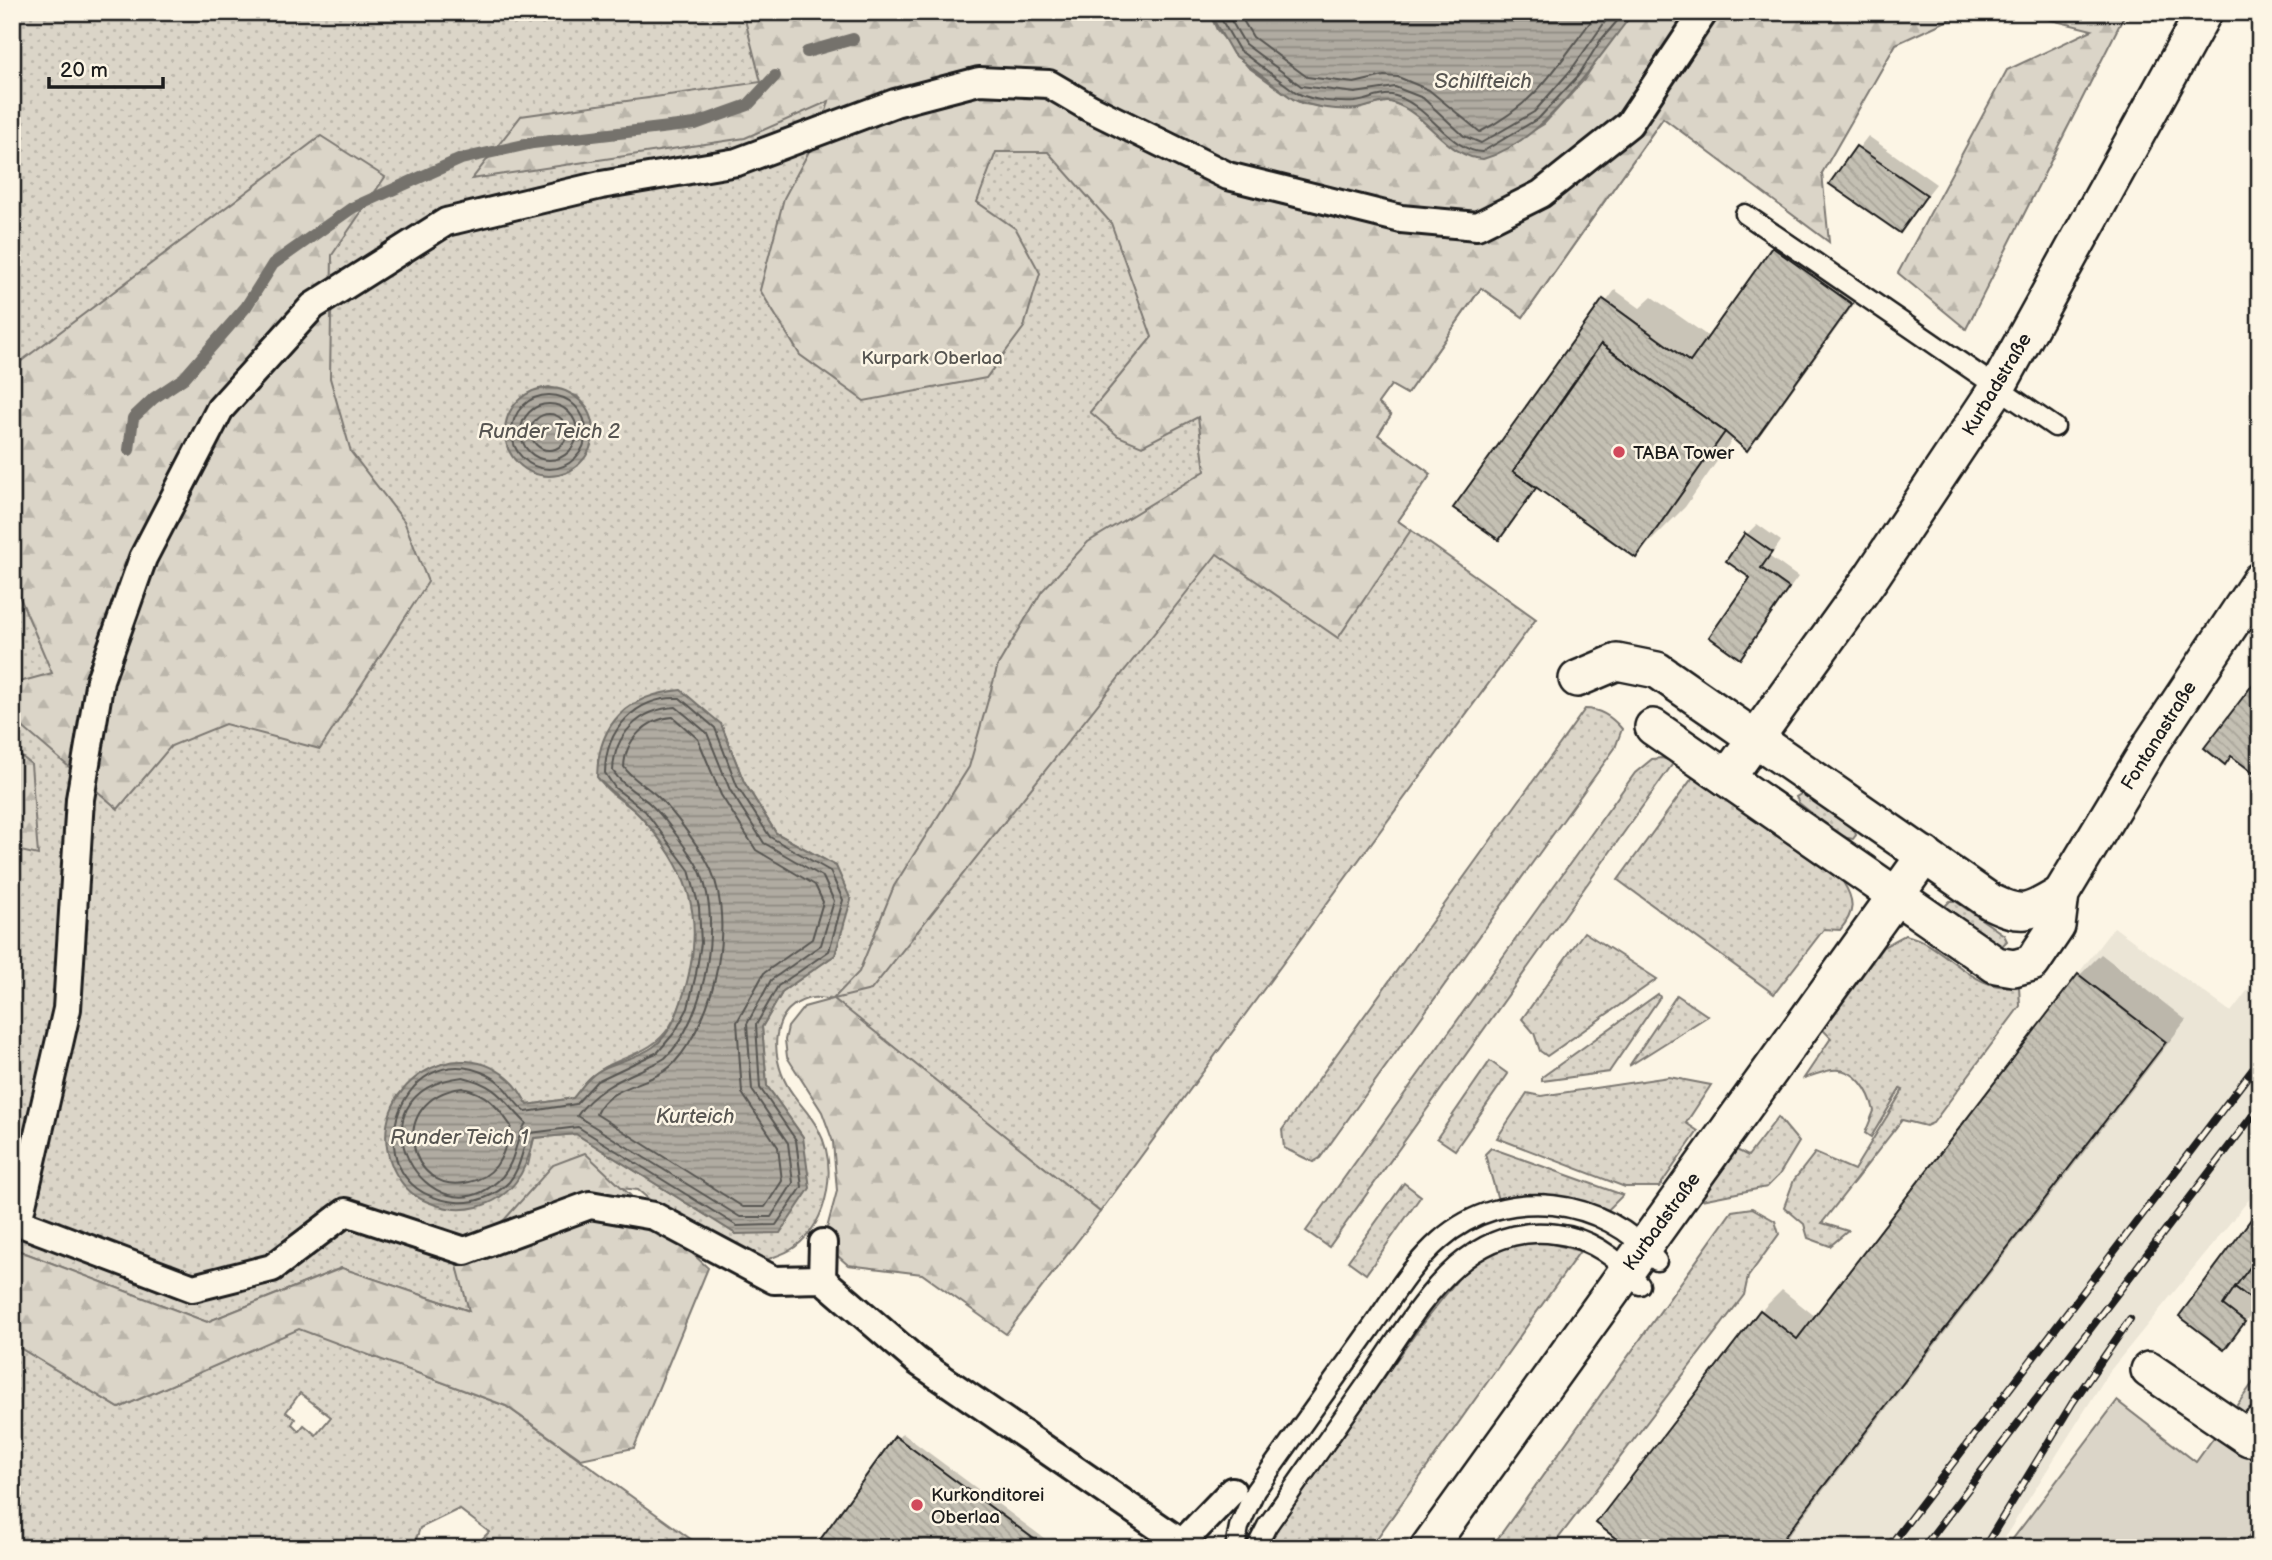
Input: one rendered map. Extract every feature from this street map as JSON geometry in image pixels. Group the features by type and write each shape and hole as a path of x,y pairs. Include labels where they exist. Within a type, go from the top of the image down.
{"street":[{"path":"1232,1491 1180,1545 917,1361 822,1279 775,1280 654,1216 590,1205 465,1251 346,1212 272,1268 192,1289 15,1222 67,1009 80,799 100,680 143,558 220,409 313,306 446,222 601,185 737,162 895,103 979,81 1049,84 1090,108 1227,176 1401,219 1477,226 1541,194 1629,124 1704,12"},
{"name":"Kurbadstraße","path":"1727,778 1870,579 1997,388 2204,12"},
{"name":"Fontanastraße","path":"2061,894 2152,743 2260,580"},
{"path":"1577,679 1617,662 1657,670 1757,736 1991,901 2012,911 2029,913 2061,894"},
{"path":"1653,727 1996,965 2014,968 2032,963 2057,926 2061,894"},
{"name":"Kurbadstraße","path":"1428,1548 1642,1265 1926,855"},
{"path":"822,1279 823,1243"},
{"path":"2149,1370 2249,1438 2260,1424"}],"lane":[{"path":"1745,214 2055,427"},
{"path":"1235,1548 1239,1527 1255,1492 1413,1268 1454,1229 1501,1208 1547,1203 1597,1215 1629,1232 1642,1265"},
{"path":"1256,1548 1267,1526 1431,1293 1457,1263 1486,1244 1503,1237 1549,1233 1565,1235 1642,1265"}],"shaded area":[{"path":"2114,927 2231,1012 2260,974 2260,1186 2109,1372 1998,1548 1776,1548 2166,1042 2078,974"}],"green space":[{"name":"Kurpark Oberlaa","path":"12,12 1209,12 1217,30 1303,104 1356,109 1389,101 1454,148 1491,156 1544,124 1634,12 1791,12 1663,118 1523,317 1481,288 1407,394 1391,385 1378,403 1391,415 1378,435 1431,474 1398,521 1536,619 1100,1212 834,1000 813,998 795,1005 786,1013 780,1024 776,1048 787,1085 815,1123 824,1144 828,1159 827,1192 816,1223 807,1236 783,1254 761,1262 664,1212 638,1190 604,1186 470,1311 341,1268 207,1322 12,1248","holes":["549,387 577,396 587,407 508,449 507,427 514,408 528,394","721,724 744,782 776,833 836,866 835,955 783,991 762,1027 767,1086 803,1137 736,1234 576,1134 534,1138 528,1165 396,1098 412,1081 429,1070 447,1063 464,1061 497,1073 528,1105 574,1098 591,1077 611,1064 643,1050 662,1036 678,1010 690,971 694,928 689,888 678,864 651,828 611,793 601,780 598,760"]},
{"path":"743,12 1209,12 1217,30 1248,67 1293,99 1303,104 1356,109 1389,101 1414,111 1454,148 1491,156 1544,124 1584,80 1606,45 1634,12 1966,12 1896,44 1822,173 1829,242 1663,118 1523,317 1481,288 1407,394 1391,385 1378,403 1391,415 1378,435 1431,474 1398,521 1411,530 1338,638 1217,554 871,990 834,999 1100,1212 1006,1334 922,1274 848,1265 823,1243 837,1191 833,1142 822,1112 787,1057 785,1040 788,1027 804,1007 833,999 859,972 894,886 969,767 998,665 1042,591 1088,542 1205,471 1198,417 1142,446 1118,436 1090,412 1152,337 1111,223 1048,152 996,152 977,202 1016,229 1040,273 1024,327 986,378 864,401 800,355 760,290 784,198 821,129 829,101 745,138 472,179 521,116 761,82"},
{"path":"2019,12 2126,12 1966,329 1898,273 2007,70 2092,30"},
{"path":"321,136 385,177 332,255 330,378 351,452 404,521 428,582 320,749 225,724 171,746 118,809 19,724 12,705 12,684 52,673 18,593 12,592 12,368"},
{"path":"1585,709 1606,714 1622,729 1615,748 1320,1158 1313,1162 1284,1148 1282,1130"},
{"path":"12,749 31,764 38,855 12,849"},
{"path":"1662,758 1674,762 1329,1247 1306,1231 1635,773 1652,759"},
{"path":"1693,777 1843,882 1850,895 1851,912 1840,930 1824,929 1774,994 1618,880"},
{"path":"1808,794 1854,829 1856,835 1853,839 1842,837 1799,803 1796,797"},
{"path":"1955,901 2004,935 2007,941 2002,946 1995,945 1948,911 1946,905"},
{"path":"1584,932 1657,979 1547,1056 1540,1051 1534,1033 1522,1019"},
{"path":"1905,935 1934,948 1974,977 2003,987 2019,985 2020,1006 1933,1123 1926,1126 1902,1120 1822,1223 1848,1231 1830,1246 1808,1238 1804,1224 1784,1207 1794,1180 1815,1153 1854,1170 1903,1090 1900,1089 1871,1137 1865,1133 1874,1111 1861,1082 1841,1070 1825,1071 1804,1078 1831,1038 1823,1030 1883,947"},
{"path":"1658,994 1660,997 1609,1072 1542,1081 1542,1077"},
{"path":"1677,995 1708,1016 1629,1066"},
{"path":"1490,1061 1508,1074 1455,1150 1437,1138"},
{"path":"1669,1077 1711,1085 1686,1123 1698,1131 1659,1187 1625,1187 1497,1138 1527,1093 1541,1096"},
{"path":"1778,1117 1799,1142 1779,1175 1767,1187 1701,1200 1737,1150 1748,1156"},
{"path":"1491,1148 1623,1195 1608,1210 1554,1198 1498,1200 1485,1154"},
{"path":"585,1153 708,1268 634,1448 581,1459 506,1406 299,1329 119,1408 20,1348 12,1349 12,1248 207,1322 342,1268 469,1311 455,1258 505,1219 553,1165"},
{"path":"1404,1183 1421,1196 1366,1274 1348,1261"},
{"path":"1752,1208 1775,1221 1779,1234 1748,1277 1744,1295 1551,1548 1491,1548 1732,1211"},
{"path":"1544,1242 1580,1251 1370,1548 1268,1548 1273,1534 1425,1320 1466,1269 1487,1254 1513,1245"},
{"path":"299,1328 506,1406 703,1548 473,1548 489,1532 459,1509 420,1528 413,1548 220,1548 206,1538 200,1548 12,1548 12,1349 20,1348 119,1408","holes":["300,1393 331,1417 316,1435 304,1425 299,1431 292,1424 295,1419 286,1412"]},
{"path":"2260,1373 2260,1496 2250,1509 2260,1516 2260,1523 2239,1548 2006,1548 2117,1401 2196,1462"},
{"path":"2260,1523 2260,1548 2239,1548"}],"water":[{"name":"Schilfteich","path":"1209,12 1634,12 1568,97 1548,117 1506,150 1483,159 1459,152 1417,117 1394,103 1341,109 1316,106 1293,99 1233,54"},
{"name":"Runder Teich 2","path":"549,388 574,395 586,407 593,432 586,457 574,469 549,476 524,469 512,457 505,432 512,407 524,395"},
{"name":"Kurteich","path":"681,690 721,724 744,782 776,833 836,866 851,900 835,955 783,991 762,1027 767,1086 803,1137 810,1188 780,1233 736,1234 576,1134 534,1138 527,1161 516,1182 489,1203 456,1209 421,1199 407,1188 396,1174 386,1136 391,1111 403,1090 421,1074 443,1064 467,1061 491,1067 513,1083 528,1105 573,1098 598,1072 653,1047 671,1026 682,999 692,957 694,934 688,892 670,853 656,835 635,811 597,777 603,741 620,715 631,705 646,698"}],"building":[{"path":"1856,146 1927,195 1900,233 1829,184"},
{"path":"1772,247 1852,304 1747,451 1725,432 1601,344 1513,471 1536,488 1499,540 1453,508 1603,299 1690,362"},
{"name":"TABA Tower","path":"1601,344 1725,432 1636,558 1513,471"},
{"path":"1745,533 1772,552 1761,568 1789,588 1740,659 1709,637 1750,578 1726,561"},
{"path":"2260,675 2260,778 2231,756 2225,765 2204,748"},
{"path":"2078,974 2166,1042 1776,1548 1628,1548 1596,1523 1760,1310 1797,1339"},
{"path":"2260,1207 2260,1306 2235,1287 2223,1305 2245,1322 2224,1350 2179,1316"},
{"path":"2260,1254 2260,1306 2235,1287"},
{"name":"Kurkonditorei Oberlaa","path":"895,1436 1046,1548 814,1548"}],"waterway":[{"path":"807,52 853,39"},
{"path":"129,450 133,418 154,398 184,378 246,307 273,264 352,208 461,159 533,143 695,124 748,105 775,76"}],"railway":[{"path":"1888,1548 2260,1060"},
{"path":"1923,1548 2260,1106"},
{"path":"1984,1548 2073,1402 2130,1319"}],"place":[{"name":"TABA Tower","path":"1619,452"},
{"name":"Kurkonditorei Oberlaa","path":"917,1505"}],"water label":[{"name":"Runder Teich 1","path":"459,1137"}]}
